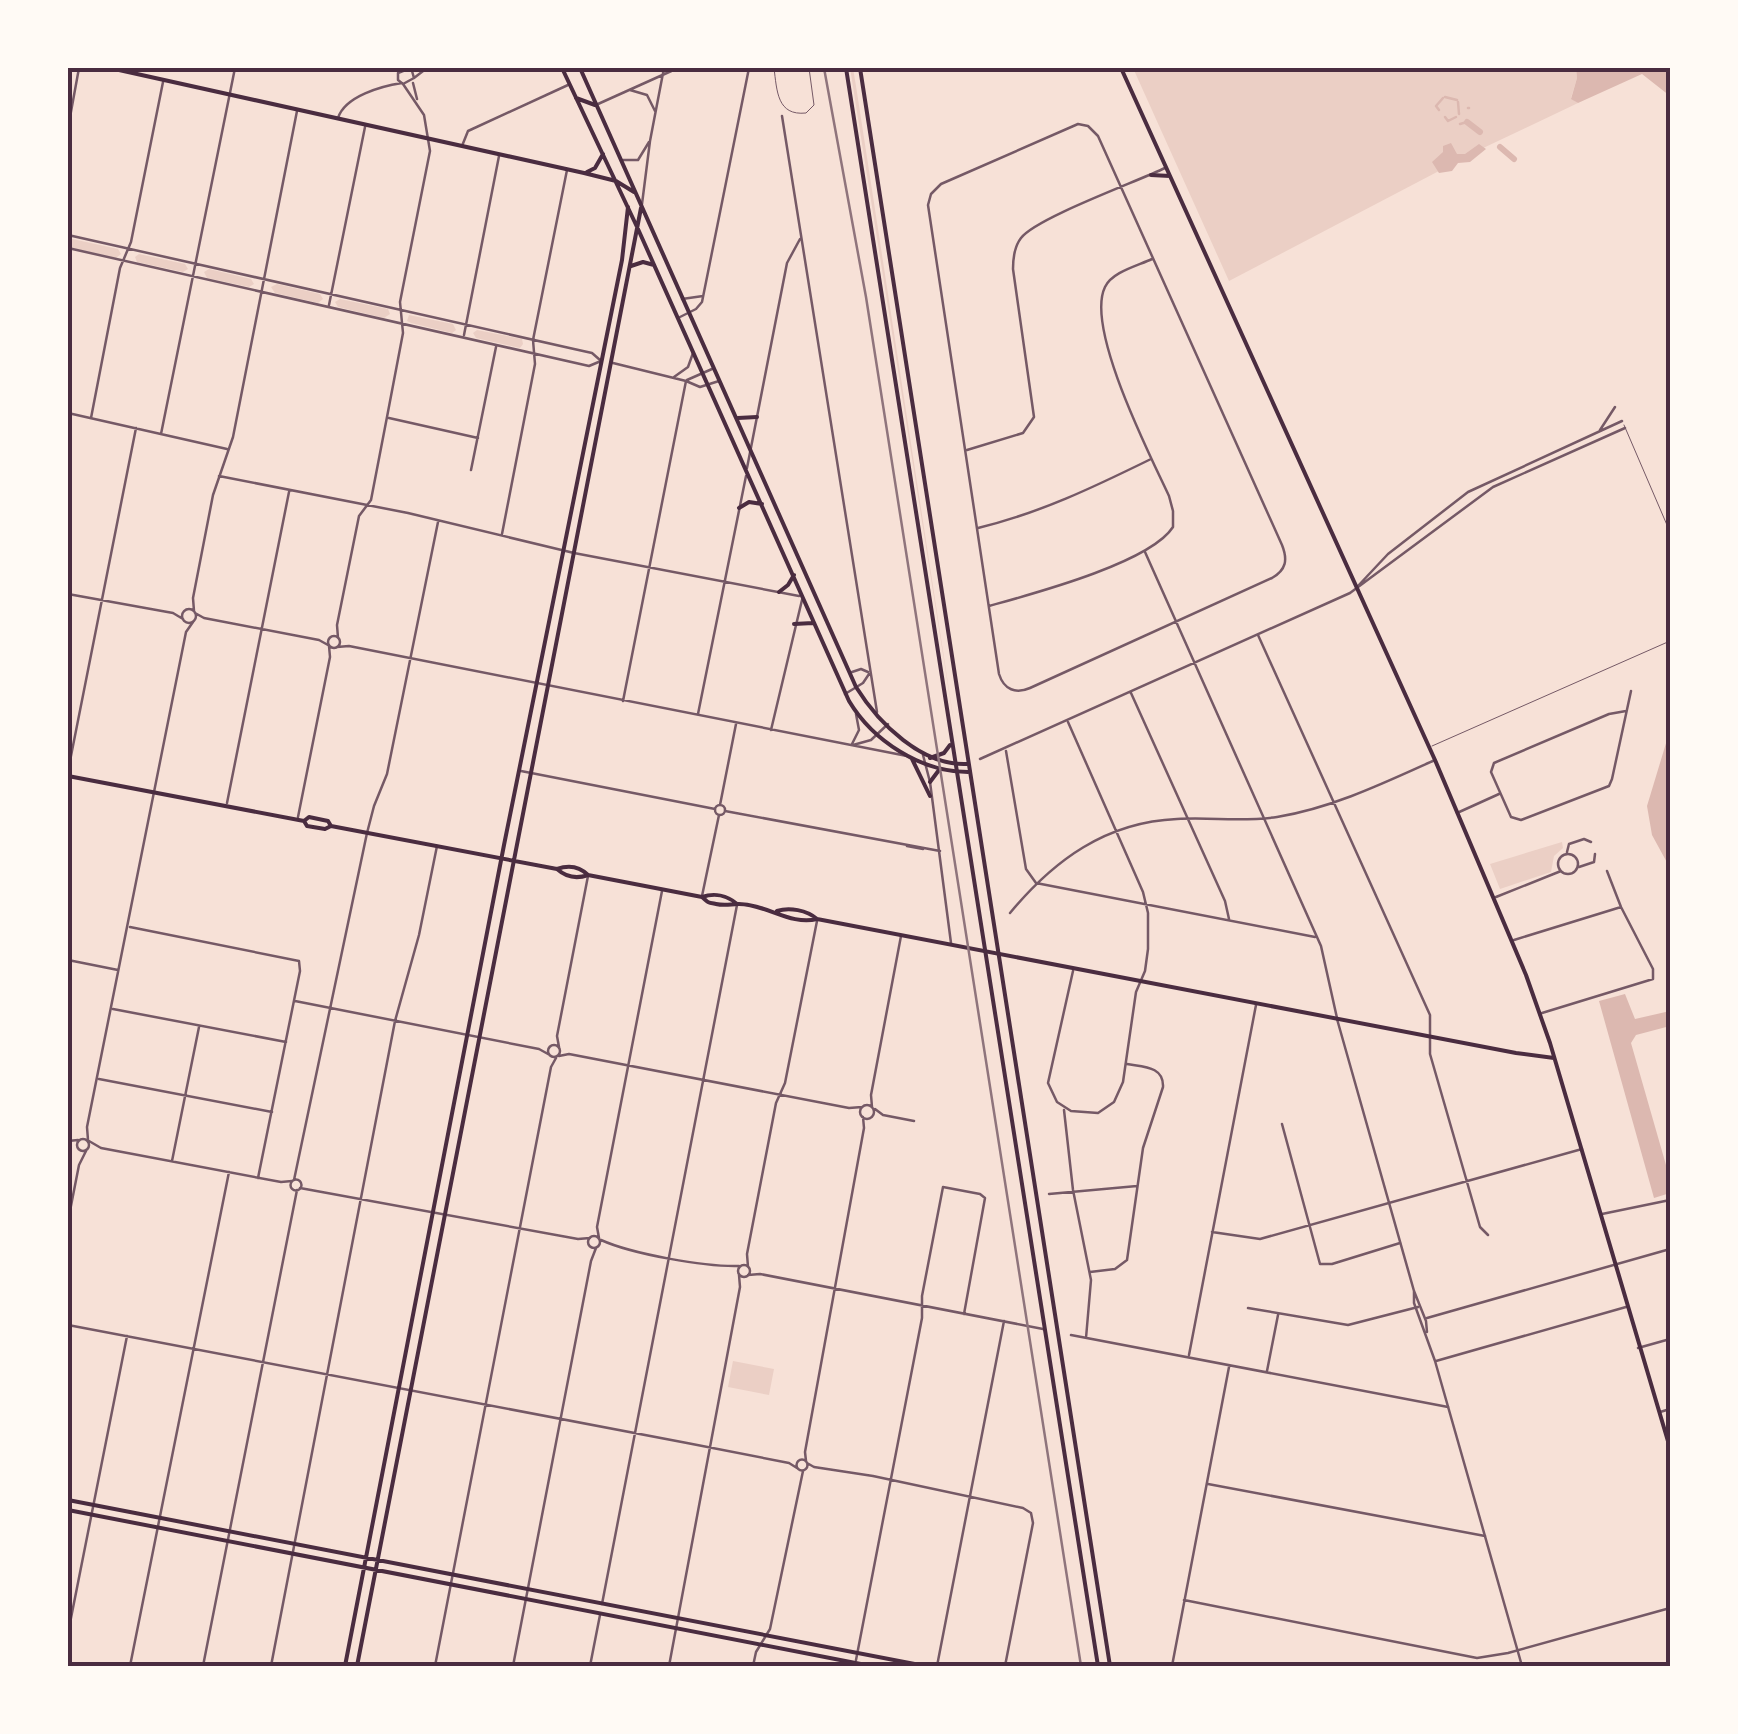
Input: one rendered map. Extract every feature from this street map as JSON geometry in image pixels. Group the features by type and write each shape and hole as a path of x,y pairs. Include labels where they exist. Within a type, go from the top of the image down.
{"main road":[{"path":"110,68 584,173 616,181 636,194"},
{"path":"562,68 638,228 846,694 856,713 910,758 930,796"},
{"path":"580,68 856,687 927,761 941,769 968,772"},
{"path":"846,68 1098,1666"},
{"path":"860,68 1110,1666"},
{"path":"1121,68 1435,760 1512,940 1554,1058 1670,1448"},
{"path":"576,98 597,105"},
{"path":"584,173 595,168 603,154"},
{"path":"1151,174 1170,176"},
{"path":"345,1666 628,226 628,207"},
{"path":"357,1666 642,208"},
{"path":"631,266 638,262 654,265"},
{"path":"735,418 757,417"},
{"path":"739,508 749,502 762,504"},
{"path":"779,592 794,575"},
{"path":"804,596 813,592"},
{"path":"794,624 815,623"},
{"path":"927,761 944,754 952,740"},
{"path":"910,758 967,764"},
{"path":"930,782 941,769"},
{"path":"68,774 301,820 307,826 331,826 502,858 580,878 588,875 729,906 777,911 783,916 817,919 1554,1058"},
{"path":"1044,1330 1058,1339"},
{"path":"68,1500 925,1666"},
{"path":"68,1510 871,1666"},
{"path":"600,1614 602,1604"}],"street":[{"path":"68,128 80,68"},
{"path":"161,434 235,68"},
{"path":"301,820 330,657 330,637 337,625 359,516 371,500 387,417 402,324 400,310 430,140 409,68"},
{"path":"388,85 398,72 426,68"},
{"path":"338,119 345,104 388,85 402,84 426,68"},
{"path":"642,208 664,68"},
{"path":"597,105 678,68"},
{"path":"678,318 700,306 704,295 748,68"},
{"path":"398,72 402,84 416,100"},
{"path":"90,418 163,80"},
{"path":"462,146 468,131 570,85"},
{"path":"630,90 647,94 656,113"},
{"path":"186,632 195,612 193,598 219,476 229,450 298,110"},
{"path":"782,116 877,713"},
{"path":"328,307 365,125"},
{"path":"1084,125 1098,136 1121,188 1282,545 1285,565 1272,578 1026,690 1013,690 999,674 928,216 930,198 941,184 1068,126 1084,125"},
{"path":"621,159 638,160 650,141"},
{"path":"464,338 500,155"},
{"path":"964,451 1023,433 1034,417 1013,269 1020,239 1040,224 1166,167"},
{"path":"501,536 567,170"},
{"path":"68,235 592,353 601,361 686,380 700,387 719,381"},
{"path":"698,716 787,264 801,238"},
{"path":"68,248 589,366 601,361"},
{"path":"989,606 1072,581 1144,551 1166,536 1174,518 1169,496 1118,383 1102,298 1110,280 1153,258"},
{"path":"682,299 704,295"},
{"path":"472,470 496,345"},
{"path":"673,377 688,367 694,352"},
{"path":"686,380 714,369"},
{"path":"623,702 686,380"},
{"path":"1597,432 1616,407"},
{"path":"68,413 229,450"},
{"path":"387,417 478,438"},
{"path":"1356,588 1384,559 1453,502 1482,484 1622,421"},
{"path":"68,774 136,428"},
{"path":"980,759 1356,588 1493,487 1625,428"},
{"path":"1597,432 1598,441"},
{"path":"976,528 1071,498 1152,458"},
{"path":"1537,459 1540,466"},
{"path":"219,476 438,520 574,553 804,596 794,624 772,730"},
{"path":"226,806 289,491"},
{"path":"1453,502 1456,513"},
{"path":"202,1666 330,1008 367,833 388,774 438,520"},
{"path":"1412,538 1420,544"},
{"path":"1144,551 1328,969 1337,1018 1522,1666"},
{"path":"68,594 173,613 184,620 204,618"},
{"path":"79,1165 87,1150 97,1078 186,632 185,610 193,598"},
{"path":"173,613 185,610 204,618 319,640 329,646 411,657 910,758"},
{"path":"330,657 339,638 337,625"},
{"path":"1258,635 1428,1011 1433,1063 1480,1227 1488,1235"},
{"path":"319,640 339,638 348,646"},
{"path":"850,673 870,673"},
{"path":"846,694 867,680 870,673"},
{"path":"1131,691 1225,901 1230,922"},
{"path":"1626,711 1610,714 1496,762 1491,772 1510,815 1521,820 1610,784 1631,691"},
{"path":"852,746 859,730 856,713"},
{"path":"1064,1108 1094,1114 1108,1108 1120,1091 1148,948 1147,906 1067,720"},
{"path":"736,723 720,805 724,811 940,852"},
{"path":"852,746 868,742 888,724"},
{"path":"1006,749 1026,869 1036,883 1317,937"},
{"path":"1010,913 1036,883 1072,854 1117,830 1141,823 1188,819 1264,818 1334,802 1435,760"},
{"path":"927,761 952,945"},
{"path":"520,771 714,809 719,815"},
{"path":"1458,813 1501,793"},
{"path":"714,809 720,805"},
{"path":"702,897 719,815 724,811"},
{"path":"1560,872 1558,859 1567,853 1569,844 1584,838 1591,842"},
{"path":"271,1666 395,1021 422,925 437,846"},
{"path":"1567,853 1576,857 1578,867"},
{"path":"1495,898 1560,872 1569,874 1594,862 1596,854"},
{"path":"1540,1014 1648,983 1653,978 1607,871"},
{"path":"436,1666 551,1066 558,1056 557,1036 588,875"},
{"path":"513,1666 591,1261 599,1239 598,1227 663,889"},
{"path":"602,1604 737,904"},
{"path":"1512,940 1621,907"},
{"path":"669,1666 740,1288 738,1275 747,1254 785,1083 817,919"},
{"path":"129,926 298,960 300,970 258,1178"},
{"path":"864,1128 873,1108 871,1095 901,935"},
{"path":"68,960 119,970"},
{"path":"1074,968 1047,1076 1052,1095 1064,1108 1090,1272 1092,1299 1086,1338"},
{"path":"294,1001 538,1048 550,1046 569,1054 850,1108 864,1106 914,1121"},
{"path":"1189,1358 1256,1003"},
{"path":"112,1009 286,1042"},
{"path":"172,1162 199,1026"},
{"path":"551,1066 548,1055 557,1036"},
{"path":"538,1048 548,1055 569,1054"},
{"path":"1090,1272 1126,1262 1144,1144 1162,1094 1164,1080 1155,1070 1125,1063"},
{"path":"97,1078 272,1112"},
{"path":"754,1666 770,1628 864,1128 862,1116 871,1095"},
{"path":"850,1108 862,1116 883,1114"},
{"path":"1282,1124 1318,1260 1324,1265 1400,1243"},
{"path":"68,1221 79,1165 78,1148 88,1128"},
{"path":"68,1142 88,1141 101,1148 520,1228 579,1240 597,1248 610,1245"},
{"path":"68,1142 87,1150 101,1148"},
{"path":"1212,1232 1257,1240 1582,1149"},
{"path":"130,1666 228,1172"},
{"path":"1049,1194 1136,1186"},
{"path":"855,1663 943,1187 984,1197 964,1314"},
{"path":"1600,1214 1670,1200"},
{"path":"591,1261 591,1237 598,1227"},
{"path":"579,1240 591,1237 610,1245 728,1268 740,1266 760,1274 1044,1330"},
{"path":"1423,1320 1670,1249"},
{"path":"740,1288 749,1268 747,1254"},
{"path":"728,1268 738,1275 760,1274"},
{"path":"1435,1361 1626,1306"},
{"path":"1248,1308 1333,1324 1354,1324 1418,1307"},
{"path":"1266,1373 1278,1314"},
{"path":"937,1666 1004,1322"},
{"path":"68,1325 1023,1508 1031,1512 1033,1523 1005,1666"},
{"path":"1071,1335 1448,1406"},
{"path":"68,1633 126,1336"},
{"path":"1638,1348 1670,1340"},
{"path":"1172,1666 1229,1366"},
{"path":"1659,1412 1670,1409"},
{"path":"1206,1484 1484,1536"},
{"path":"1184,1600 1470,1657 1517,1651 1670,1608"},
{"path":"590,1666 600,1614"},
{"path":"832,1666 834,1659"}],"lane":[{"path":"774,68 780,102 795,114 806,113 814,105 810,68"},
{"path":"1622,421 1670,532"},
{"path":"1429,747 1670,640"}],"shaded area":[{"path":"850,68 856,86 959,755"},
{"path":"1133,68 1576,68 1571,98 1578,103 1479,150 1229,281"},
{"path":"1576,68 1670,68 1670,96 1642,74 1578,103 1571,99"},
{"path":"1451,143 1457,154 1465,154 1479,144 1486,149 1470,162 1458,163 1452,171 1439,173 1432,162 1443,152 1443,146"},
{"path":"68,238 118,249 121,254 116,258 68,247"},
{"path":"139,254 185,264 188,269 183,272 137,262 135,257"},
{"path":"209,269 251,279 254,284 249,287 207,278 204,272"},
{"path":"277,284 320,294 323,299 318,303 275,293 271,287"},
{"path":"340,299 388,309 390,314 384,318 338,307 335,302"},
{"path":"409,315 453,324 456,330 452,333 411,323 407,321"},
{"path":"477,330 522,339 523,344 520,348 476,338 473,333"},
{"path":"1670,730 1670,868 1652,835 1647,806"},
{"path":"1562,842 1563,848 1554,856 1551,872 1500,889 1490,864"},
{"path":"1625,994 1635,1019 1670,1011 1670,1026 1636,1035 1631,1043 1670,1179 1670,1193 1654,1198 1599,1001"},
{"path":"733,1361 774,1369 769,1395 728,1387"}],"waterway":[{"path":"1445,97 1457,100"},
{"path":"1439,110 1436,106 1443,98"},
{"path":"1458,102 1459,114"},
{"path":"1445,117 1448,121 1456,117"},
{"path":"1460,124 1467,122"},
{"path":"1467,122 1480,132"},
{"path":"1500,147 1514,159"}],"railway":[{"path":"824,68 866,297 1081,1666"}]}
